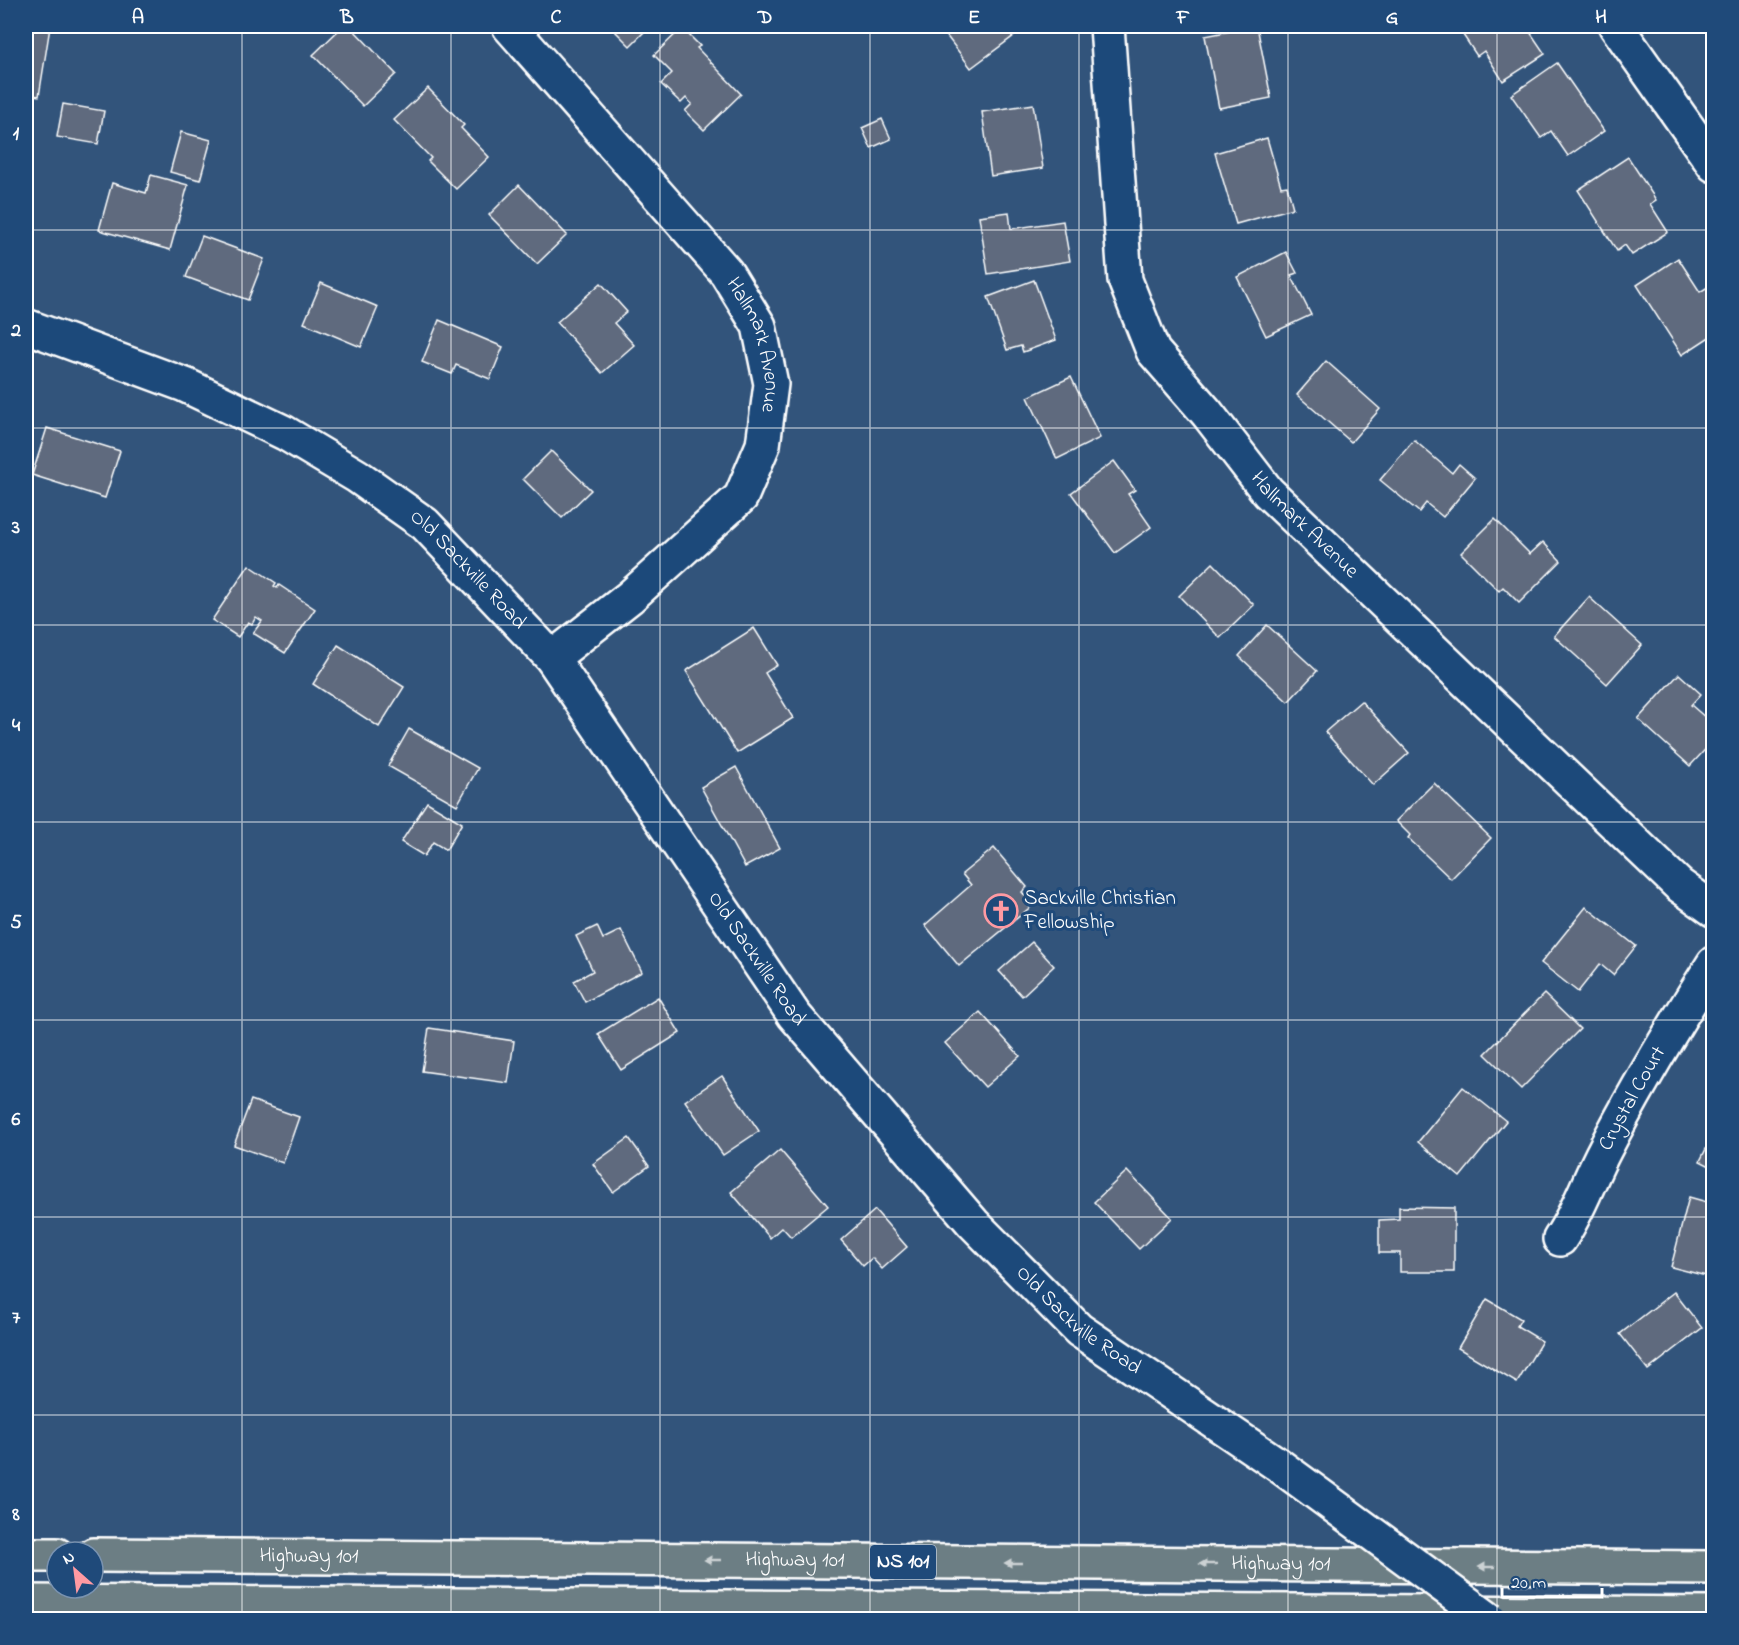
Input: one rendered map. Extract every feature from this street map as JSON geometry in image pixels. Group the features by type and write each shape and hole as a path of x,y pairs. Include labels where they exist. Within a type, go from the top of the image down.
{"highway":[{"path":"26,1555 45,1555"},
{"name":"Highway 101","path":"105,1555 1713,1568"},
{"name":"NS 101","path":"26,1602 1713,1614"}],"street":[{"name":"Hallmark Avenue","path":"509,26 726,272 759,326 771,384 763,445 741,497 630,597 552,658"},
{"name":"Hallmark Avenue","path":"1107,26 1125,280 1152,351 1207,413 1268,492 1679,885 1713,910"},
{"path":"1616,26 1713,165"},
{"name":"Old Sackville Road","path":"26,326 185,385 285,433 357,476 425,524 552,658 794,1015 973,1223 1079,1330 1277,1464 1490,1620"},
{"name":"Crystal Court","path":"1560,1239 1576,1215 1604,1151 1664,1042 1713,963"}],"building":[{"path":"26,26 50,27 39,96 26,94"},
{"path":"343,26 350,26 396,74 363,106 313,55"},
{"path":"610,26 650,26 630,46"},
{"path":"939,26 1025,26 1026,27 971,68"},
{"path":"1257,26 1271,98 1219,108 1205,36"},
{"path":"1457,26 1526,26 1545,54 1503,81 1484,51 1477,56"},
{"path":"682,28 700,46 697,48 741,94 704,130 685,111 692,104 686,98 681,103 661,84 672,73 654,55"},
{"path":"1557,63 1604,131 1568,156 1551,131 1541,138 1511,95"},
{"path":"428,88 464,125 461,128 489,157 456,189 428,161 431,158 394,120"},
{"path":"63,104 104,111 98,144 57,137"},
{"path":"1033,104 1043,168 991,176 982,112"},
{"path":"882,119 891,139 871,148 862,128"},
{"path":"26,132 30,132 26,162"},
{"path":"181,132 211,140 200,180 170,172"},
{"path":"1267,138 1281,187 1287,186 1293,208 1236,224 1215,153"},
{"path":"1628,157 1656,200 1650,204 1668,232 1632,255 1625,245 1617,251 1578,190"},
{"path":"151,175 188,185 170,250 99,230 112,183 146,193"},
{"path":"519,185 567,235 537,264 489,215"},
{"path":"1009,212 1011,229 1063,221 1070,261 988,274 979,216"},
{"path":"202,236 264,259 248,300 186,277"},
{"path":"1286,252 1297,273 1291,275 1311,315 1266,336 1237,277"},
{"path":"1678,258 1700,292 1714,283 1714,334 1682,355 1637,285"},
{"path":"1034,280 1056,340 1023,352 1021,346 1007,350 988,297"},
{"path":"321,283 378,307 361,347 304,323"},
{"path":"601,283 627,312 614,323 634,345 602,373 557,322"},
{"path":"439,320 503,347 490,379 456,365 452,374 422,362"},
{"path":"1326,361 1380,409 1351,442 1297,395"},
{"path":"1071,377 1100,438 1057,459 1028,397"},
{"path":"47,428 120,451 105,498 32,475"},
{"path":"1414,440 1452,473 1459,464 1475,478 1443,517 1426,503 1419,512 1380,480"},
{"path":"551,451 591,490 562,518 523,479"},
{"path":"1114,461 1135,490 1128,494 1151,527 1115,553 1071,493"},
{"path":"1495,519 1530,554 1543,542 1561,561 1519,603 1503,587 1499,591 1461,553"},
{"path":"1213,563 1254,605 1220,638 1179,596"},
{"path":"249,565 276,583 274,586 277,588 279,585 315,609 285,653 253,633 262,621 256,617 252,624 248,622 238,637 212,620"},
{"path":"1589,597 1642,645 1607,684 1554,636"},
{"path":"1267,625 1317,671 1288,702 1239,656"},
{"path":"754,628 777,665 765,673 793,718 737,753 686,671"},
{"path":"338,645 404,687 379,727 313,684"},
{"path":"1679,674 1701,694 1691,705 1714,725 1714,740 1690,766 1638,719"},
{"path":"1361,701 1409,753 1373,785 1325,732"},
{"path":"409,729 478,768 457,805 388,766"},
{"path":"736,767 780,848 745,867 701,787"},
{"path":"1434,783 1491,838 1451,879 1408,838 1410,835 1396,821"},
{"path":"427,802 462,823 446,850 433,842 424,856 401,842"},
{"path":"994,848 1027,887 1022,892 1033,905 959,966 925,925 971,885 962,874"},
{"path":"1586,907 1636,946 1613,975 1600,964 1578,992 1541,963"},
{"path":"597,926 603,939 621,930 642,972 585,1002 574,981 593,971 576,936"},
{"path":"1032,942 1054,966 1022,996 999,971"},
{"path":"1544,994 1580,1029 1521,1089 1485,1054"},
{"path":"658,997 680,1033 621,1070 598,1034"},
{"path":"980,1012 1020,1056 985,1087 945,1043"},
{"path":"429,1028 514,1041 508,1083 422,1071"},
{"path":"722,1076 759,1131 723,1155 685,1101"},
{"path":"1463,1087 1506,1121 1460,1177 1418,1142"},
{"path":"251,1100 299,1117 283,1163 234,1145"},
{"path":"1714,1133 1714,1168 1700,1161"},
{"path":"629,1138 649,1166 613,1192 593,1164"},
{"path":"780,1150 828,1206 791,1237 782,1227 770,1238 731,1192"},
{"path":"1127,1171 1172,1218 1139,1249 1094,1202"},
{"path":"1689,1197 1714,1204 1714,1278 1671,1267"},
{"path":"1399,1207 1454,1208 1454,1272 1400,1272 1400,1253 1379,1253 1379,1220 1399,1219"},
{"path":"875,1210 907,1247 882,1269 872,1258 863,1266 841,1240"},
{"path":"1674,1292 1702,1328 1648,1370 1620,1334"},
{"path":"1487,1299 1521,1319 1517,1326 1542,1341 1517,1383 1458,1348"}],"place":[{"name":"Sackville Christian Fellowship","path":"1001,911"}]}
